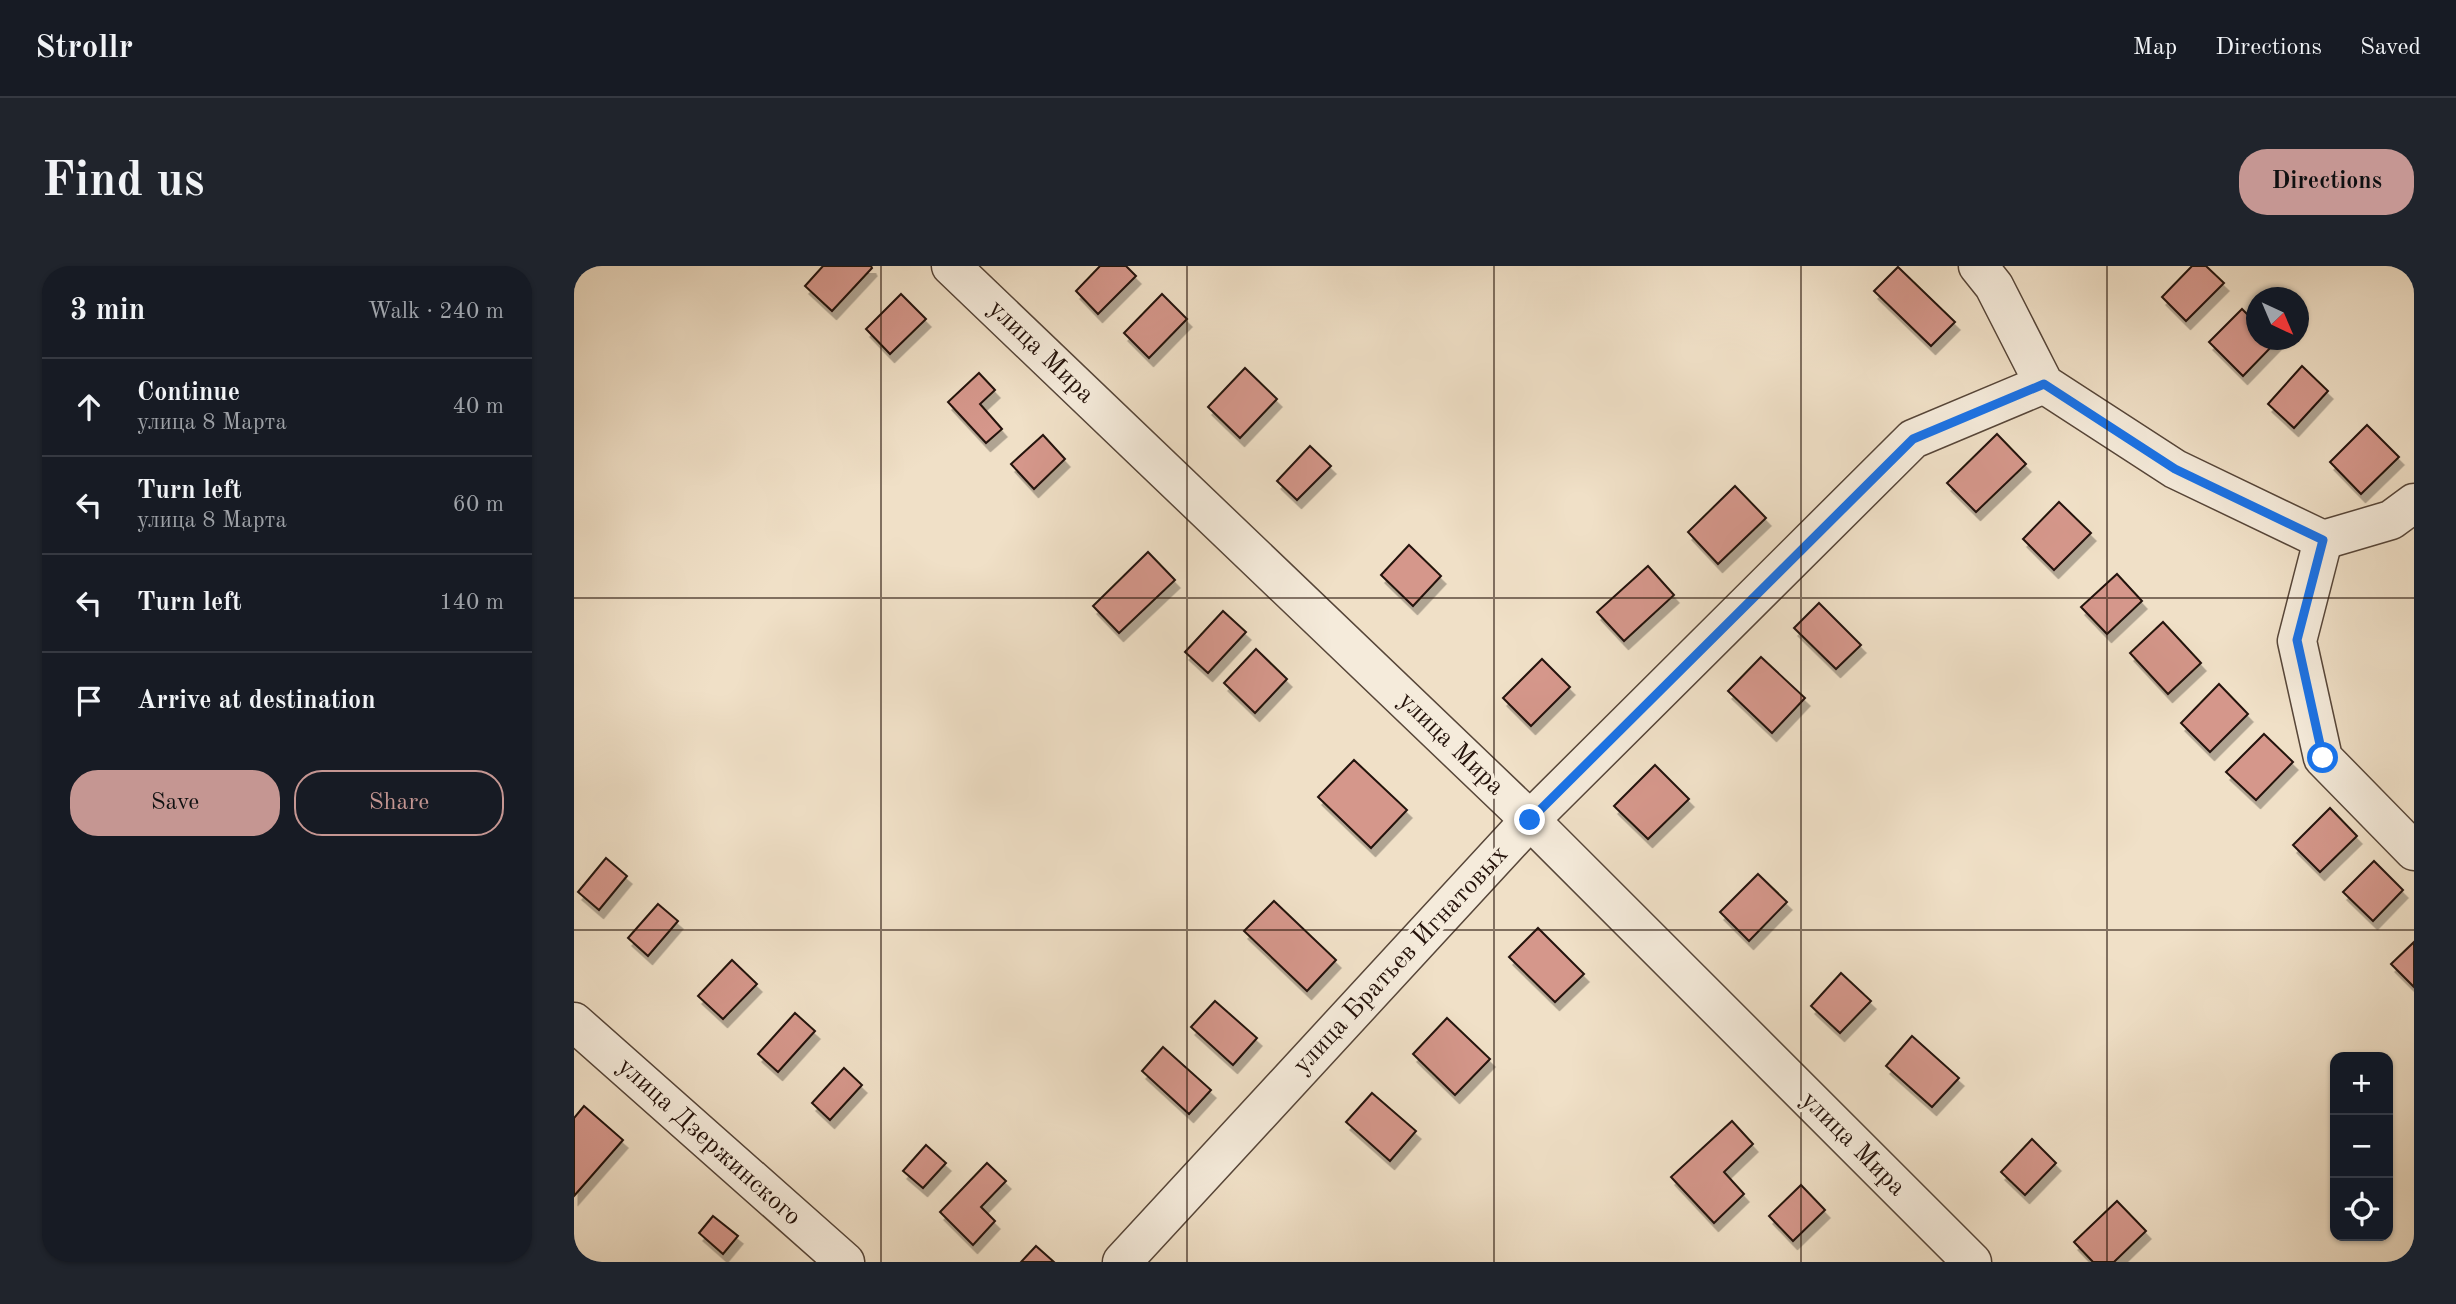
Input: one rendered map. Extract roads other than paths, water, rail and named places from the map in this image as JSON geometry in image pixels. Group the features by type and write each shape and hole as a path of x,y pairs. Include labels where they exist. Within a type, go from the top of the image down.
{"street":[{"name":"улица Мира","path":"951,266 1530,820 1972,1262"},
{"path":"1978,266 1994,286 2044,384 2175,469 2323,540 2390,520 2414,503"},
{"name":"улица Братьев Игнатовых","path":"1122,1262 1530,820 1913,439 2044,384"},
{"path":"2323,540 2297,640 2323,758 2414,850"},
{"name":"улица Дзержинского","path":"574,1022 845,1262"}]}
